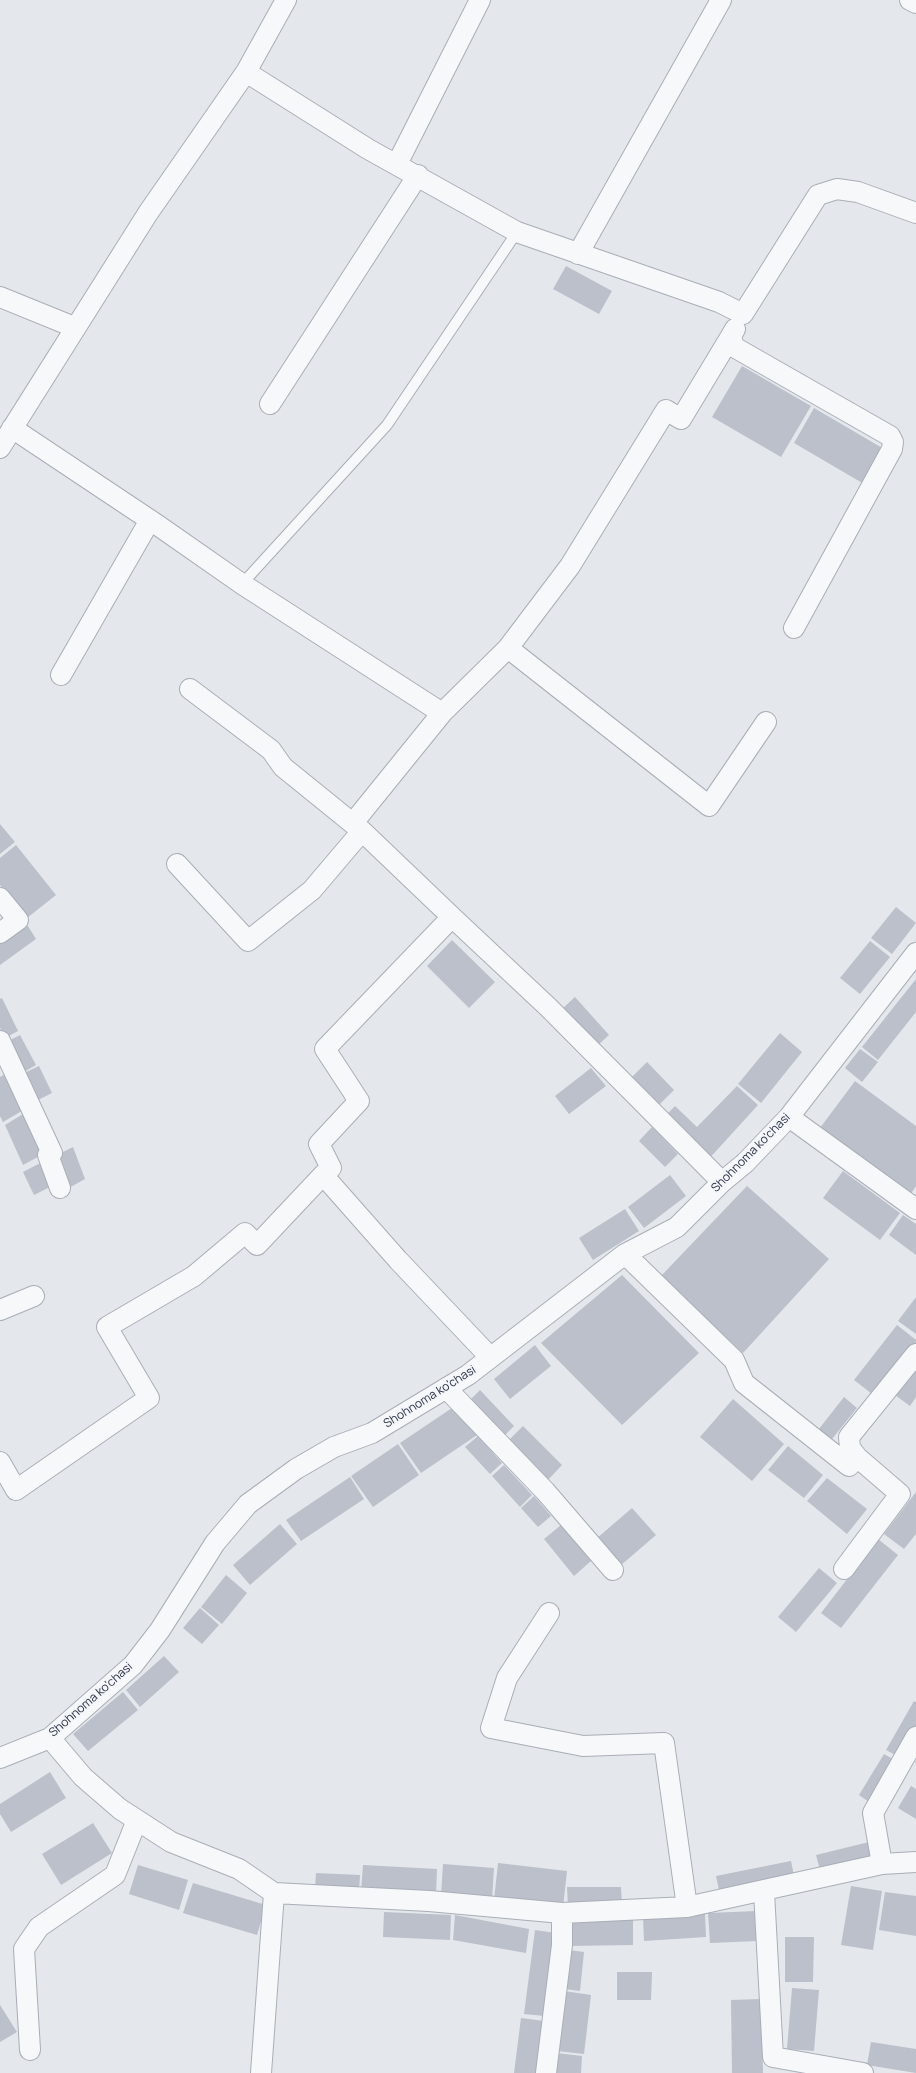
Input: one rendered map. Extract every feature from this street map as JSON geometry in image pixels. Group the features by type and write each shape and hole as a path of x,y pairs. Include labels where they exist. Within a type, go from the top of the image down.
{"street":[{"path":"0,448 148,213 246,72 286,0"},
{"path":"397,164 480,0"},
{"path":"578,254 721,0"},
{"path":"910,0 916,3"},
{"path":"246,72 368,149 418,175 517,232 719,302 743,314"},
{"path":"270,404 418,175"},
{"path":"178,864 248,941 312,890 442,713 508,648 570,566 666,410 682,419 743,314 818,194 837,189 858,192 916,214"},
{"path":"0,297 74,328"},
{"path":"731,336 734,348 890,436 893,442 892,449 794,628"},
{"path":"12,428 242,584 442,713"},
{"path":"61,675 150,520"},
{"path":"508,648 709,806 766,722"},
{"path":"190,689 271,750 283,767 357,827 548,1007 722,1182"},
{"path":"0,898 18,920 0,933"},
{"path":"0,1462 16,1490 149,1398 107,1327 194,1276 245,1234 256,1245 331,1168 319,1144 359,1101 325,1048 452,917"},
{"name":"Shohnoma ko'chasi","path":"0,1758 50,1738 133,1665 160,1630 215,1543 248,1504 296,1469 334,1447 372,1433 468,1375 490,1356 625,1254 677,1227 744,1163 788,1117 916,954"},
{"path":"0,1041 52,1153 48,1155 60,1188"},
{"path":"788,1117 916,1209"},
{"path":"323,1175 398,1260 490,1356"},
{"path":"625,1254 734,1360 744,1383 849,1466 857,1457"},
{"path":"0,1310 34,1296"},
{"path":"844,1569 900,1494 857,1457 850,1448 849,1437 916,1354"},
{"path":"446,1388 545,1491 613,1570"},
{"path":"550,1613 507,1678 491,1728 583,1746 664,1743 687,1907"},
{"path":"882,1864 872,1813 916,1737"},
{"path":"50,1738 82,1777 120,1809 170,1842 239,1869 274,1893 429,1901 562,1913 687,1907 764,1892 882,1864 916,1862"},
{"path":"30,2050 24,1949 39,1927 115,1875 137,1820"},
{"path":"764,1892 774,2065 864,2073"},
{"path":"262,2073 274,1893"},
{"path":"546,2073 562,1945 562,1913"}],"lane":[{"path":"242,584 387,425 517,232"}],"building":[{"path":"566,266 612,291 599,314 553,289"},
{"path":"742,366 811,406 781,457 712,417"},
{"path":"814,408 884,449 864,484 794,443"},
{"path":"0,824 15,842 0,854"},
{"path":"16,845 56,895 27,918 0,885 0,858"},
{"path":"896,907 916,923 892,954 871,938"},
{"path":"26,923 36,939 0,965 0,941"},
{"path":"452,940 495,982 469,1008 427,966"},
{"path":"870,941 890,957 860,994 840,978"},
{"path":"916,979 916,1012 878,1060 862,1047"},
{"path":"575,997 609,1035 596,1047 562,1009"},
{"path":"2,998 18,1031 5,1038 0,1028 0,999"},
{"path":"780,1033 802,1052 761,1103 738,1084"},
{"path":"20,1035 36,1065 22,1073 6,1042"},
{"path":"860,1049 878,1062 862,1082 845,1068"},
{"path":"647,1062 674,1090 655,1109 628,1081"},
{"path":"39,1066 52,1093 36,1101 22,1074"},
{"path":"591,1068 606,1086 569,1114 555,1096"},
{"path":"10,1071 27,1108 3,1122 0,1116 0,1077"},
{"path":"855,1081 916,1126 916,1186 910,1195 820,1128"},
{"path":"737,1086 758,1105 707,1161 663,1118 675,1106 697,1127"},
{"path":"28,1111 47,1152 23,1165 5,1125"},
{"path":"652,1127 678,1154 665,1167 639,1141"},
{"path":"73,1147 85,1179 67,1189 55,1156"},
{"path":"46,1160 56,1184 34,1195 23,1172"},
{"path":"843,1171 900,1213 880,1240 823,1198"},
{"path":"670,1175 686,1196 644,1228 628,1207"},
{"path":"747,1186 829,1259 743,1353 661,1276"},
{"path":"625,1209 639,1231 593,1260 579,1238"},
{"path":"903,1215 916,1224 916,1255 889,1235"},
{"path":"622,1275 699,1353 622,1425 541,1343"},
{"path":"916,1297 916,1334 898,1321"},
{"path":"897,1325 916,1340 916,1344 876,1397 854,1380"},
{"path":"535,1345 551,1366 510,1399 494,1379"},
{"path":"916,1368 916,1397 910,1406 895,1395"},
{"path":"480,1390 514,1426 502,1438 468,1402"},
{"path":"844,1397 857,1408 828,1444 815,1434"},
{"path":"733,1399 784,1444 752,1481 700,1437"},
{"path":"452,1408 477,1435 421,1473 400,1443"},
{"path":"523,1426 562,1465 546,1482 506,1443"},
{"path":"478,1436 502,1463 490,1474 465,1447"},
{"path":"398,1444 419,1475 373,1507 351,1476"},
{"path":"788,1446 823,1475 804,1498 768,1470"},
{"path":"504,1465 532,1495 520,1507 492,1476"},
{"path":"350,1477 364,1499 301,1541 286,1520"},
{"path":"827,1478 867,1509 847,1534 807,1501"},
{"path":"916,1492 916,1534 904,1549 884,1534"},
{"path":"534,1496 551,1516 538,1527 521,1508"},
{"path":"632,1508 656,1535 620,1566 596,1539"},
{"path":"280,1524 297,1544 250,1585 233,1565"},
{"path":"561,1525 591,1561 574,1576 544,1539"},
{"path":"878,1539 898,1555 841,1628 821,1613"},
{"path":"819,1568 837,1583 796,1632 778,1617"},
{"path":"226,1575 247,1593 222,1624 201,1607"},
{"path":"200,1608 219,1625 202,1644 183,1628"},
{"path":"164,1656 179,1672 140,1707 126,1690"},
{"path":"123,1692 138,1710 88,1751 73,1734"},
{"path":"914,1701 916,1702 916,1732 901,1758 886,1750"},
{"path":"884,1754 898,1762 872,1804 859,1795"},
{"path":"50,1772 66,1798 11,1832 0,1814 0,1804"},
{"path":"911,1786 916,1789 916,1819 898,1808"},
{"path":"93,1823 112,1853 61,1885 42,1854"},
{"path":"869,1842 873,1858 820,1870 816,1855"},
{"path":"791,1861 794,1876 719,1890 716,1876"},
{"path":"498,1863 567,1871 563,1907 494,1900"},
{"path":"443,1864 494,1868 492,1900 441,1895"},
{"path":"138,1865 188,1880 179,1910 129,1894"},
{"path":"363,1865 437,1869 436,1895 361,1892"},
{"path":"316,1873 360,1875 359,1891 315,1889"},
{"path":"193,1883 266,1905 257,1935 183,1913"},
{"path":"851,1886 882,1891 873,1950 841,1945"},
{"path":"567,1887 621,1887 622,1907 568,1908"},
{"path":"885,1892 916,1896 916,1936 879,1930"},
{"path":"757,1911 758,1941 710,1943 708,1913"},
{"path":"384,1912 451,1915 450,1940 383,1937"},
{"path":"705,1913 706,1937 644,1941 643,1917"},
{"path":"455,1915 529,1929 526,1953 453,1940"},
{"path":"569,1919 633,1919 633,1945 569,1946"},
{"path":"535,1930 556,1933 545,2016 524,2014"},
{"path":"785,1937 814,1937 813,1982 785,1982"},
{"path":"569,1950 584,1952 580,1991 565,1989"},
{"path":"617,1972 652,1972 651,2000 617,2000"},
{"path":"792,1988 819,1990 814,2051 787,2049"},
{"path":"564,1991 591,1995 584,2054 557,2051"},
{"path":"761,1999 763,2073 732,2073 731,2000"},
{"path":"0,2005 17,2032 0,2042"},
{"path":"521,2018 544,2021 538,2073 514,2073"},
{"path":"871,2042 916,2049 916,2073 867,2065"},
{"path":"557,2053 582,2056 581,2073 555,2073"}]}
